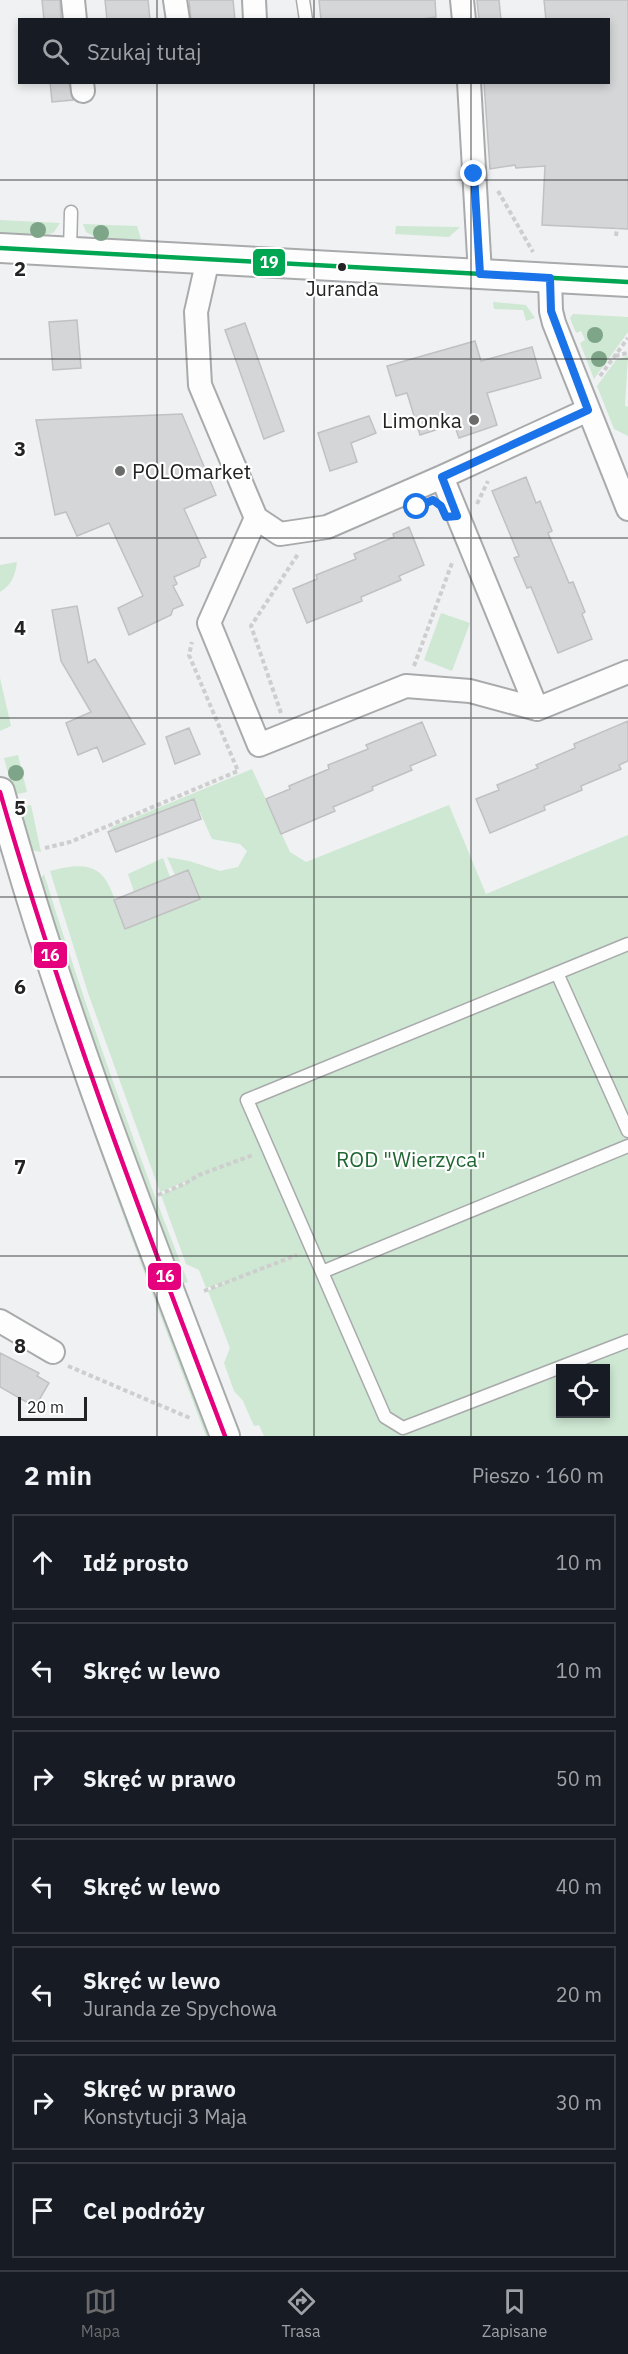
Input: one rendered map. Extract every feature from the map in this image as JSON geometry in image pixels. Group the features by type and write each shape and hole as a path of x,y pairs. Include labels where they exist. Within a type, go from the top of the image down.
{"street":[{"path":"73,0 75,18"},
{"path":"176,0 178,18"},
{"path":"254,0 255,18"},
{"path":"462,0 464,18"},
{"path":"469,84 480,274"},
{"path":"0,248 628,282"},
{"path":"208,259 196,312 200,385 256,518 280,534 327,527 588,410"},
{"path":"550,278 551,311 628,509"},
{"path":"442,477 537,710"},
{"path":"256,518 208,623 259,746 406,686 470,692 537,710 628,672"},
{"path":"0,793 91,1078 225,1436"},
{"path":"0,1321 53,1352"}],"lane":[{"path":"303,0 306,18"},
{"path":"70,251 71,212"},
{"path":"628,944 247,1100 385,1418 403,1428 628,1341"},
{"path":"557,973 628,1131"},
{"path":"322,1272 628,1146"}],"path":[{"path":"493,182 530,246"},
{"path":"616,236 617,228"},
{"path":"598,379 628,338"},
{"path":"615,356 628,353"},
{"path":"289,733 251,626 300,551"},
{"path":"45,848 70,842 238,771"},
{"path":"157,1196 186,1184 199,1175 268,1150"},
{"path":"204,1291 312,1249"},
{"path":"53,1352 56,1361 191,1419"}],"green space":[{"path":"0,220 60,223 54,232 45,236 0,234"},
{"path":"83,224 137,226 141,239 97,238 86,232"},
{"path":"396,226 460,227 449,237 395,234"},
{"path":"493,302 526,305 535,318 526,321 523,310 494,309"},
{"path":"573,314 628,317 628,332 594,379 580,343 585,340 581,331 576,333 570,318"},
{"path":"628,356 625,406 628,407 628,436 614,429 597,386 616,360"},
{"path":"17,562 12,579 0,592 0,565"},
{"path":"441,613 470,623 452,671 424,660"},
{"path":"0,678 11,726 0,731"},
{"path":"18,755 27,792 14,795 4,758"},
{"name":"ROD \"Wierzyca\"","path":"252,769 290,852 306,862 449,805 486,894 628,835 628,1436 264,1436 259,1425 254,1426 243,1401 234,1391 224,1363 230,1348 208,1291 227,1282 206,1288 199,1270 186,1264 161,1195 186,1183 160,1192 88,993 50,871 70,867 95,870 109,886 126,929 199,899 188,870 175,875 167,857 220,871 238,867 247,851 240,844 212,839 194,799 108,832 112,827"},
{"path":"31,805 41,852 31,850 18,808"},
{"path":"0,835 212,1436 206,1436 98,1145 23,924 0,850"},
{"path":"163,858 170,877 134,892 128,874"},
{"path":"44,874 112,1080 188,1282 181,1284 102,1072 39,882"}],"building":[{"path":"42,0 60,0 61,18 44,18"},
{"path":"105,0 148,0 150,18 107,18"},
{"path":"189,0 233,0 235,18 191,18"},
{"path":"319,0 435,0 436,17 321,18"},
{"path":"477,0 499,0 501,18 479,18"},
{"path":"544,0 628,0 628,229 542,225 545,166 516,168 515,165 490,169 484,84 610,84 610,18 546,18"},
{"path":"50,84 69,84 73,100 52,102"},
{"path":"77,320 81,368 53,370 49,322"},
{"path":"245,323 284,431 264,439 225,330"},
{"path":"475,341 481,361 532,347 541,378 487,393 497,425 459,438 454,424 420,435 407,393 396,396 387,366"},
{"path":"182,414 216,495 184,509 206,557 201,559 199,566 174,577 177,584 173,586 183,605 173,609 171,615 129,635 118,608 143,596 109,523 77,536 66,512 55,515 36,420"},
{"path":"369,416 376,433 351,443 357,462 330,471 318,433"},
{"path":"526,477 536,503 540,501 552,531 548,533 569,583 573,582 585,612 582,614 592,639 558,653 531,587 527,588 514,558 519,556 492,491"},
{"path":"409,527 424,565 399,576 401,580 361,597 362,601 307,623 293,589 317,579 316,575 356,559 354,554 394,537 393,534"},
{"path":"77,606 88,663 95,659 145,744 103,762 97,747 78,755 66,723 91,712 61,661 52,610"},
{"path":"628,721 628,761 619,765 621,769 581,786 582,790 544,806 545,810 490,833 476,799 499,790 497,785 538,768 536,765 575,748 574,744"},
{"path":"422,722 436,755 410,766 412,770 372,787 373,790 333,807 335,811 281,834 266,799 290,789 289,786 329,769 328,765 368,749 366,745"},
{"path":"189,728 200,754 175,764 166,737"},
{"path":"194,799 201,819 116,852 108,832"},
{"path":"188,870 200,899 125,929 114,900"},
{"path":"0,1353 39,1373 37,1376 49,1383 35,1407 0,1387"}],"transit line":[{"name":"19","path":"0,248 628,282"},
{"name":"16","path":"0,792 24,874 78,1036 225,1436"}],"place":[{"name":"Juranda","path":"342,267"},
{"name":"Limonka","path":"474,420"},
{"name":"POLOmarket","path":"120,471"}],"route":[{"path":"417,507 433,500 441,506 446,517 457,516 442,477 588,410 554,323 549,291 550,278 480,274 474,174"}]}
